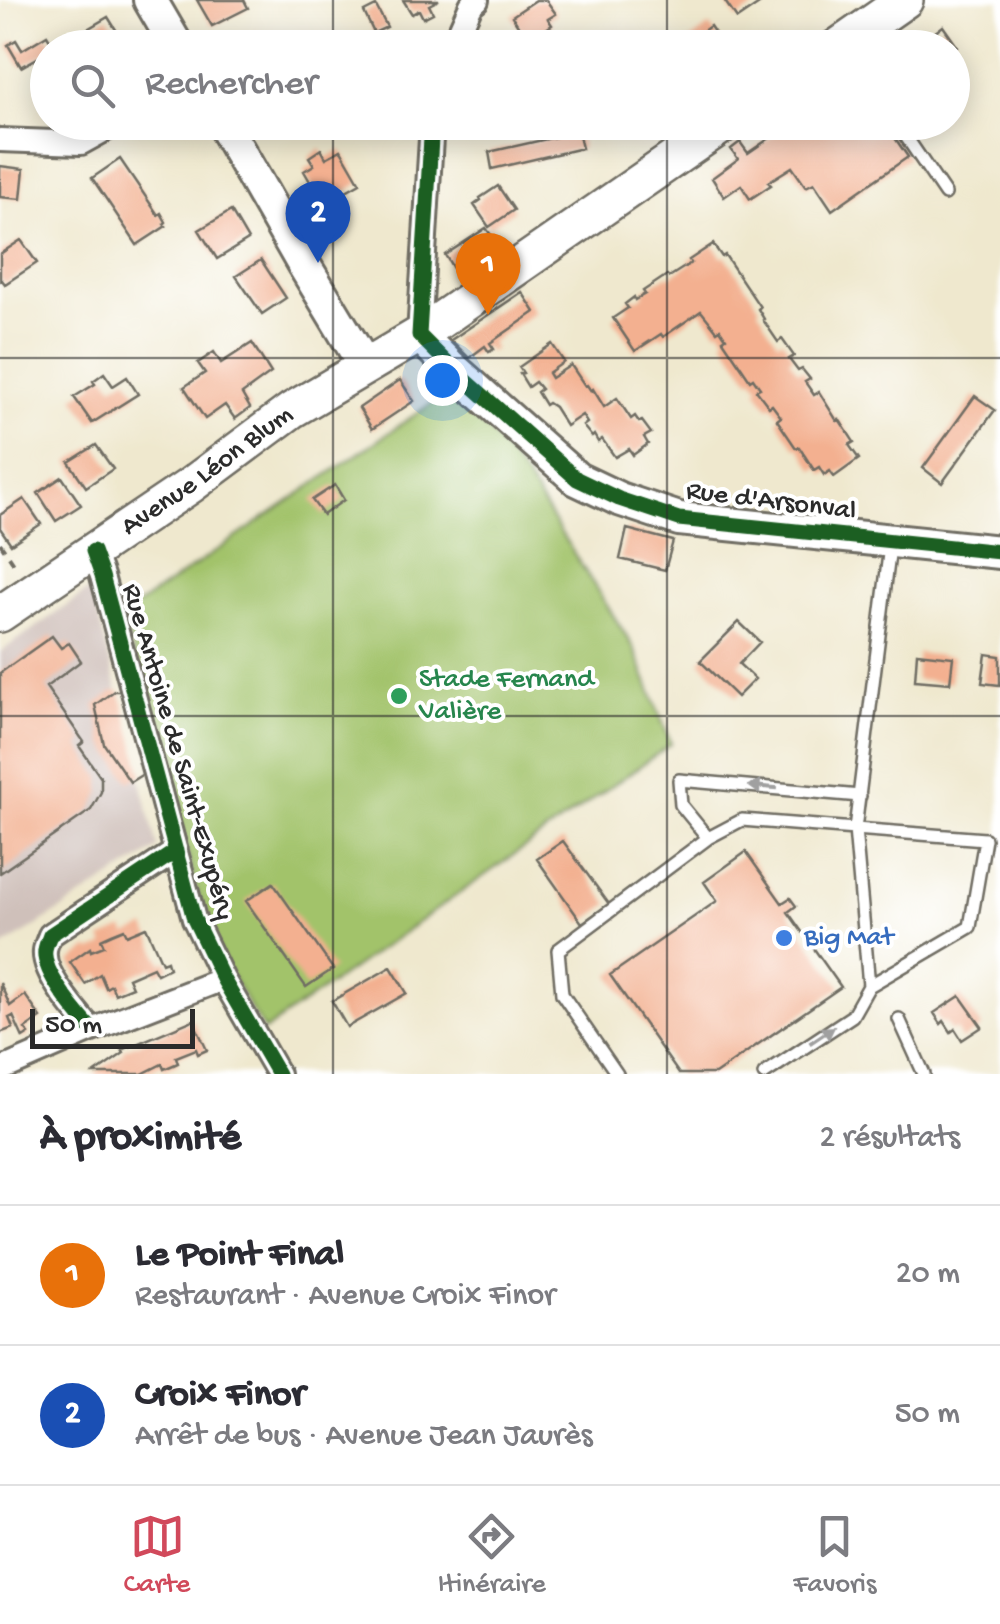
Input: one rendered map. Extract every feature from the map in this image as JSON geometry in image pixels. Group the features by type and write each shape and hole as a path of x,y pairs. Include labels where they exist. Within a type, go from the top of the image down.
{"main road":[{"path":"863,30 905,0"},
{"name":"Avenue Léon Blum","path":"0,614 191,486 292,410 419,335 700,140"}],"street":[{"path":"150,0 168,30"},
{"path":"460,30 471,4 477,0"},
{"path":"0,140 81,144 88,140"},
{"path":"232,140 365,366"},
{"path":"419,335 431,140"},
{"name":"Rue d'Arsonval","path":"419,335 578,479 619,500 679,518 1000,552"},
{"name":"Rue Antoine de Saint-Exupéry","path":"92,551 194,919 222,979 278,1074"},
{"path":"92,1030 50,972 44,954 50,935 176,851"},
{"path":"0,1070 222,979"}],"lane":[{"path":"908,140 945,194"},
{"path":"869,986 854,828 891,541"},
{"path":"708,838 681,805 679,780 860,796"},
{"path":"617,1074 562,994 558,950 708,838 742,820 985,838 970,927 869,986 852,1016 764,1074"},
{"path":"899,1019 924,1074"}],"shaded area":[{"path":"91,589 158,848 0,949 0,652"}],"green space":[{"name":"Stade Fernand Valière","path":"448,392 490,432 526,478 634,648 671,744 264,1031 226,968 203,912 123,615"}],"building":[{"path":"197,0 244,0 248,8 212,26"},
{"path":"403,0 439,0 429,5 433,13 423,18 419,10 412,14"},
{"path":"536,0 546,0 556,14 548,19 552,25 544,30 521,30 512,16"},
{"path":"724,0 765,0 737,19"},
{"path":"376,6 387,27 373,30 364,12"},
{"path":"108,17 116,30 86,30"},
{"path":"16,40 22,50 30,45 30,62 21,67 8,45"},
{"path":"542,140 580,140 582,148 492,169 489,152"},
{"path":"767,140 896,140 908,157 832,210 814,183 806,187 792,167 750,199 741,185 724,197 712,178 738,159 731,149 740,142 748,153"},
{"path":"321,149 326,158 341,150 360,183 323,204 304,171 314,165 309,157"},
{"path":"120,159 166,222 166,226 137,245 92,178"},
{"path":"0,166 24,169 21,199 0,197"},
{"path":"498,186 514,210 489,227 474,205"},
{"path":"231,211 248,240 217,259 199,230"},
{"path":"486,228 496,242 454,270 445,255"},
{"path":"21,240 37,263 5,284 0,281 0,254"},
{"path":"713,244 722,257 725,255 760,307 763,320 778,342 782,339 794,356 789,359 810,379 805,382 814,395 819,392 854,442 849,445 859,459 834,477 830,471 824,475 819,467 814,470 796,448 777,420 781,417 756,390 760,388 753,378 750,380 720,329 717,331 701,311 635,351 613,318 628,308 625,304 634,297 635,300 645,294 643,291 691,263 689,260"},
{"path":"261,260 286,298 262,314 236,276"},
{"path":"522,292 535,312 490,343 494,349 489,352 485,346 469,358 451,340"},
{"path":"252,343 271,373 242,394 250,408 235,419 225,405 205,419 184,387 205,373 198,363 214,352 221,363"},
{"path":"552,344 564,362 548,373 551,378 571,365 604,407 617,398 631,419 635,416 642,421 651,433 644,437 648,444 633,455 629,449 615,457 602,439 598,442 583,426 587,423 582,415 566,426 554,407 545,405 537,392 541,389 535,382 528,387 519,367"},
{"path":"104,373 113,386 127,377 138,394 92,423 74,397"},
{"path":"400,380 414,401 372,429 359,408"},
{"path":"975,396 995,410 942,483 923,468"},
{"path":"96,445 113,469 86,487 69,462"},
{"path":"62,477 81,505 56,521 38,493"},
{"path":"335,485 344,500 323,515 312,500"},
{"path":"24,499 41,524 11,544 0,528 0,515"},
{"path":"627,529 673,541 665,570 620,559"},
{"path":"739,622 760,642 739,664 755,679 737,697 700,661"},
{"path":"52,636 61,648 69,643 81,661 46,687 84,742 79,746 101,778 101,792 91,810 0,873 0,673"},
{"path":"917,653 953,657 950,683 915,680"},
{"path":"986,654 1000,656 1000,685 982,683"},
{"path":"120,691 143,774 130,782 104,744 95,705"},
{"path":"563,841 609,904 582,923 537,859"},
{"path":"746,852 782,903 790,898 796,906 788,912 841,987 715,1074 679,1074 610,975 717,901 704,882"},
{"path":"273,883 333,969 306,987 246,901"},
{"path":"146,927 162,963 167,961 169,968 157,974 153,967 128,978 132,987 115,994 111,985 106,988 100,974 85,984 70,962 90,948 91,951 104,946 101,939 124,929 127,935"},
{"path":"391,967 407,993 347,1027 332,1001"},
{"path":"0,983 10,1006 25,995 41,1018 25,1029 29,1034 23,1038 13,1016 9,1018 13,1028 0,1033"},
{"path":"960,996 982,1027 962,1040 955,1029 951,1032 944,1021 941,1024 934,1013"},
{"path":"193,1020 207,1050 198,1054 196,1049 176,1057 178,1063 164,1069 162,1064 142,1074 94,1074 124,1053 122,1050"}],"cycle path":[{"path":"431,140 419,335 577,479 619,499 679,519 1000,552"},
{"path":"93,551 194,919 223,979 278,1074"},
{"path":"92,1030 49,970 45,951 50,935 176,851"}],"place":[{"name":"Croix Finor","path":"318,263"},
{"name":"Le Point Final","path":"488,315"},
{"name":"Stade Fernand Valière","path":"399,696"},
{"name":"Big Mat","path":"784,938"}]}
